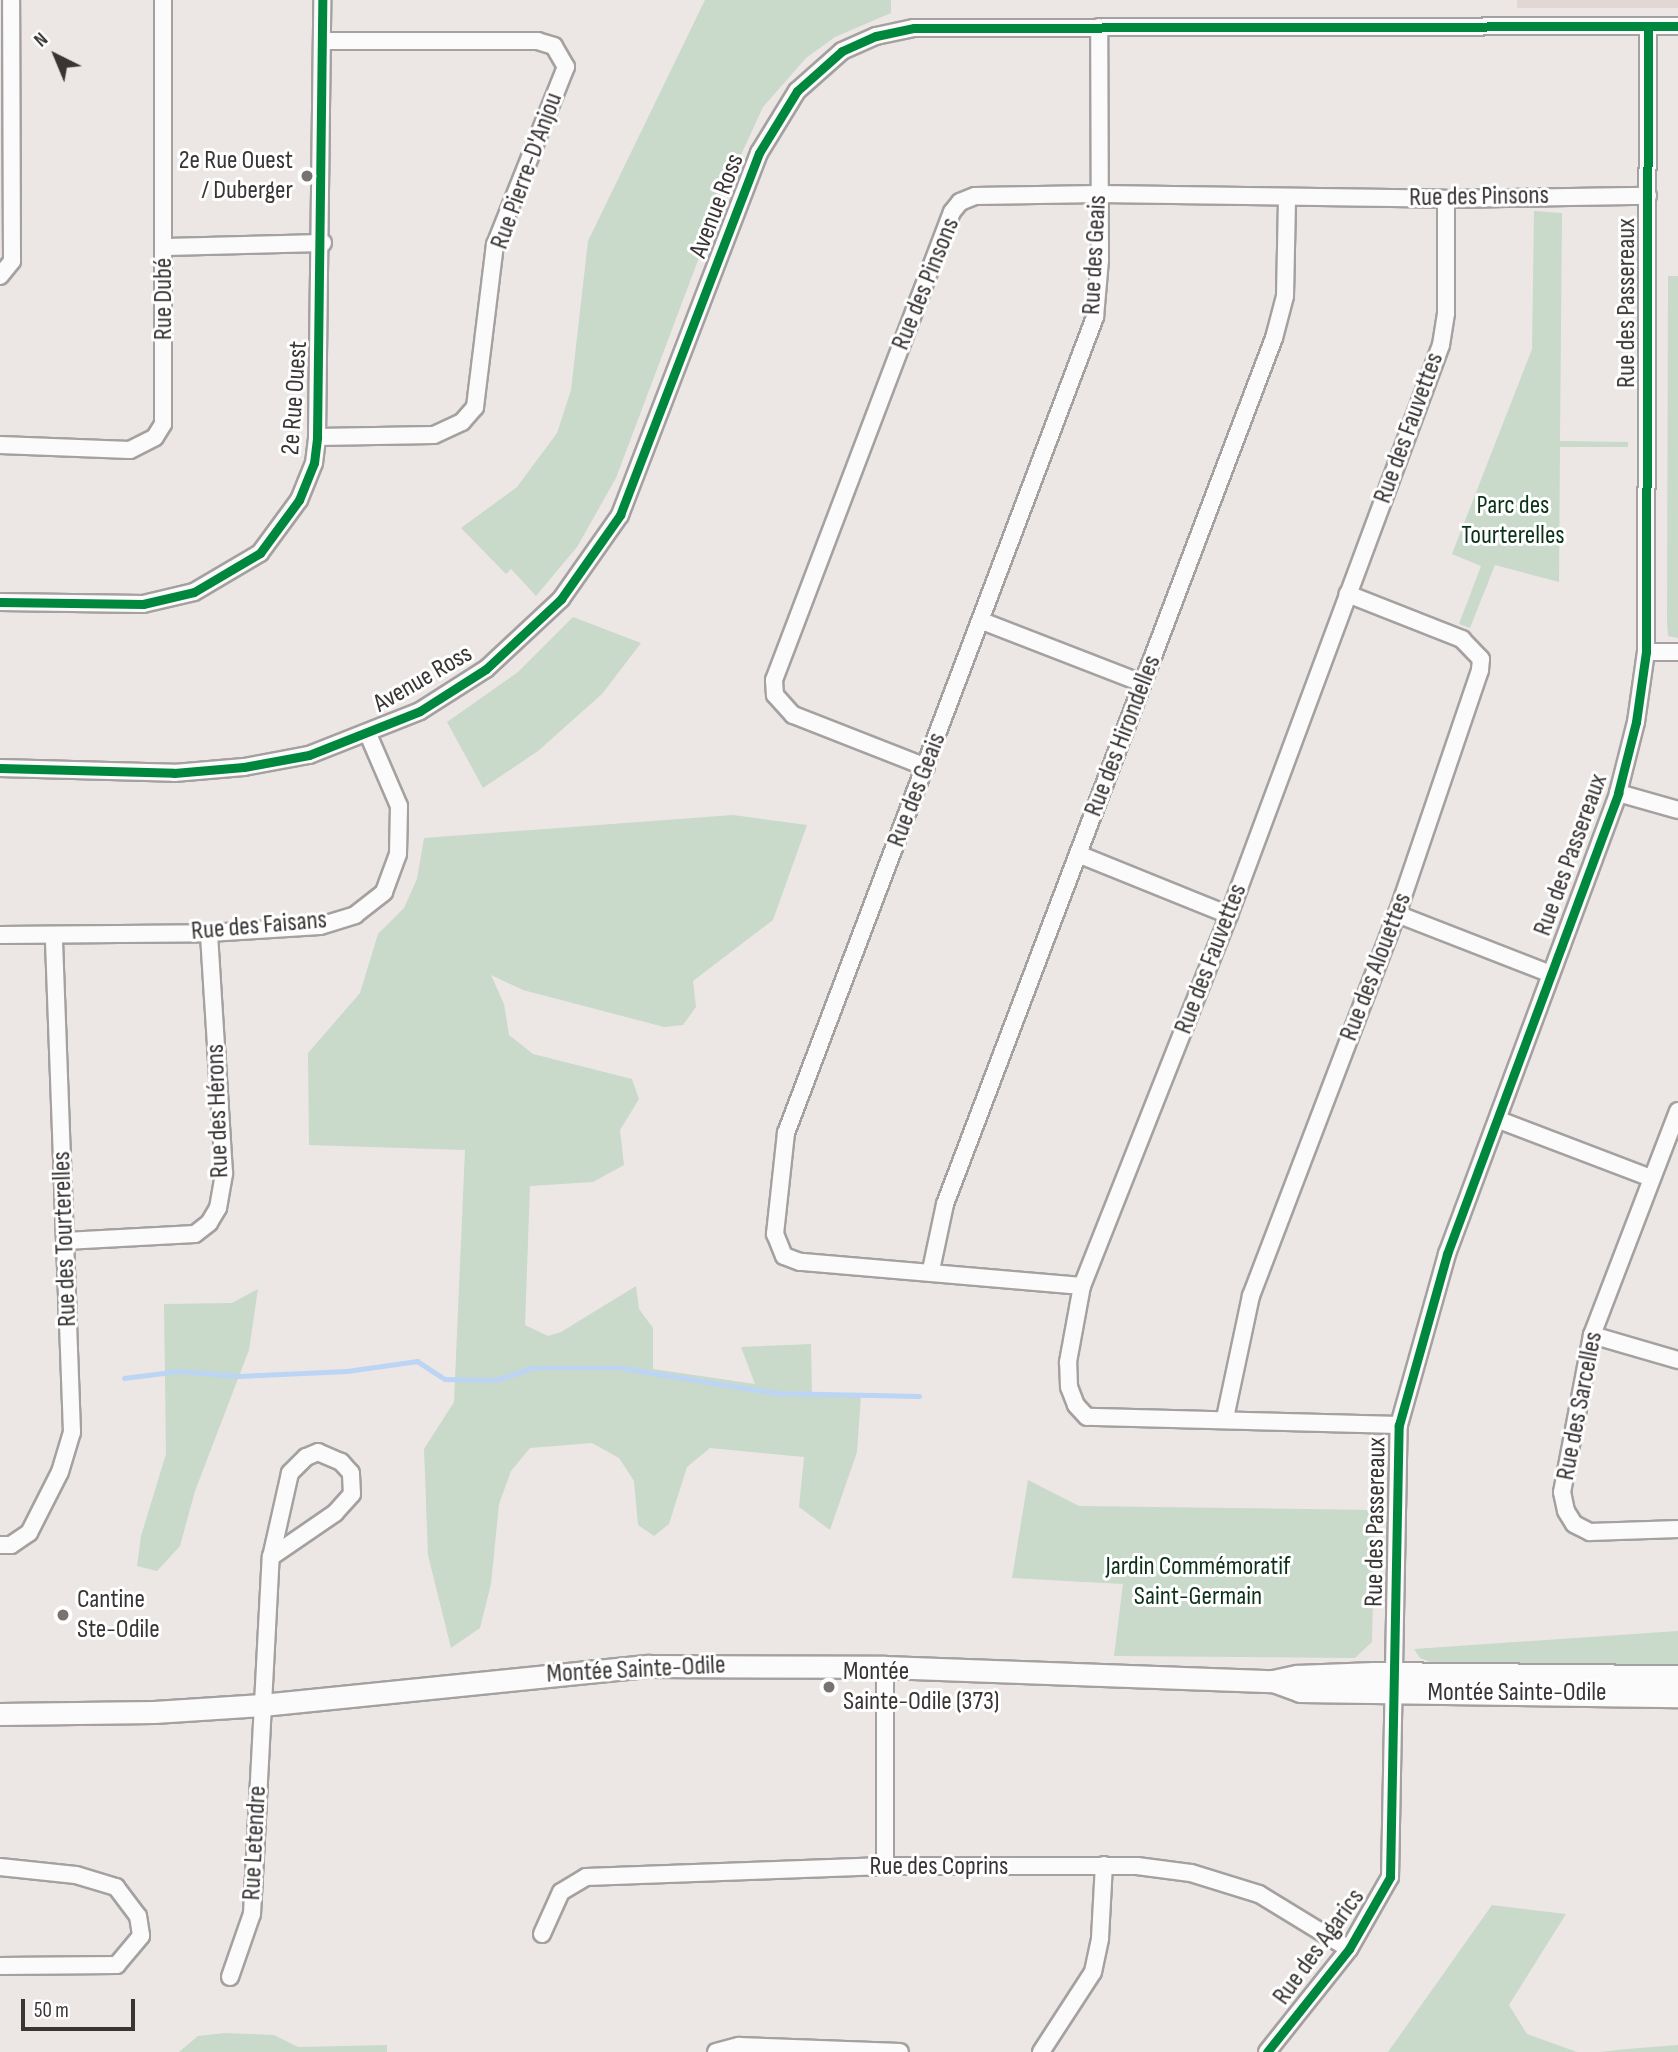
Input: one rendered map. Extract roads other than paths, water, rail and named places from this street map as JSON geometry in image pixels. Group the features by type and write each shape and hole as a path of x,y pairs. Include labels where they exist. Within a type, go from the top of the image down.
{"main road":[{"name":"Montée Sainte-Odile","path":"0,1714 154,1713 262,1705 649,1666 886,1667 1273,1681 1300,1691 1393,1683 1678,1676"},
{"name":"Montée Sainte-Odile","path":"1393,1683 1678,1696"}],"street":[{"path":"0,276 12,261 11,0"},
{"name":"Rue Dubé","path":"0,445 130,450 155,437 163,424 163,0"},
{"name":"2e Rue Ouest","path":"0,602 143,604 194,593 260,552 283,525 314,463 317,437 323,243 322,0"},
{"name":"Rue des Passereaux","path":"1393,1683 1399,1425 1447,1254 1618,793 1646,652 1648,26"},
{"name":"Avenue Ross","path":"0,768 174,773 244,767 309,755 368,734 420,711 486,669 577,579 625,504 760,153 777,120 818,70 842,51 876,36 914,28 1678,26"},
{"name":"Rue des Geais","path":"1082,1286 931,1270 800,1262 784,1256 775,1234 786,1133 1095,317 1100,194 1099,27"},
{"name":"Rue Pierre-D'Anjou","path":"317,437 434,435 462,422 475,407 495,246 566,67 554,47 538,41 322,41"},
{"name":"Rue des Pinsons","path":"926,767 793,715 775,695 774,680 952,212 960,202 975,196 1100,194 1446,199 1647,196"},
{"name":"Rue des Hirondelles","path":"931,1270 945,1204 1274,338 1285,296 1287,197"},
{"name":"Rue des Fauvettes","path":"1399,1425 1225,1418 1087,1417 1076,1405 1069,1387 1069,1362 1082,1286 1229,915 1441,345 1446,313 1446,199"},
{"path":"164,247 323,243"},
{"name":"Rue des Alouettes","path":"1225,1418 1251,1296 1397,914 1480,659 1462,639 1348,594"},
{"path":"982,621 1142,683"},
{"path":"1646,652 1678,652"},
{"name":"Rue des Faisans","path":"0,935 209,933 320,926 355,915 384,892 398,854 399,806 368,734"},
{"path":"1618,793 1678,810"},
{"path":"1078,854 1229,915"},
{"path":"1397,914 1551,974"},
{"name":"Rue des Hérons","path":"65,1241 195,1234 209,1223 218,1208 224,1172 209,933"},
{"name":"Rue des Tourterelles","path":"0,1545 11,1545 29,1534 60,1472 72,1432 54,936"},
{"name":"Rue des Sarcelles","path":"1678,1111 1592,1335 1562,1492 1566,1511 1574,1524 1590,1532 1678,1529"},
{"path":"1499,1119 1651,1178"},
{"path":"1592,1335 1678,1360"},
{"name":"Rue Letendre","path":"230,1977 252,1913 271,1557 290,1473 306,1457 318,1452 341,1462 351,1473 352,1494 335,1513 271,1557"},
{"path":"885,1866 886,1667"},
{"name":"Rue des Agarics","path":"1267,2052 1349,1950 1390,1877 1393,1683"},
{"path":"1041,2052 1093,1972 1100,1938 1104,1865"},
{"name":"Rue des Coprins","path":"542,1934 561,1892 586,1877 885,1866 1104,1865 1160,1867 1222,1881 1296,1913 1349,1950"},
{"path":"0,1867 76,1875 116,1887 138,1916 141,1936 117,1965 0,1966"},
{"path":"716,2052 738,2046 900,2052"}],"waterway":[{"path":"124,1378 179,1371 239,1376 347,1371 417,1361 445,1379 497,1380 531,1368 622,1368 777,1393 919,1396"}],"place":[{"name":"2e Rue Ouest / Duberger","path":"307,176"},
{"name":"Cantine Ste-Odile","path":"63,1615"},
{"name":"Montée Sainte-Odile (373)","path":"829,1687"}],"park label":[{"name":"Parc des Tourterelles","path":"1513,521"},
{"name":"Jardin Commémoratif Saint-Germain","path":"1198,1582"}]}
